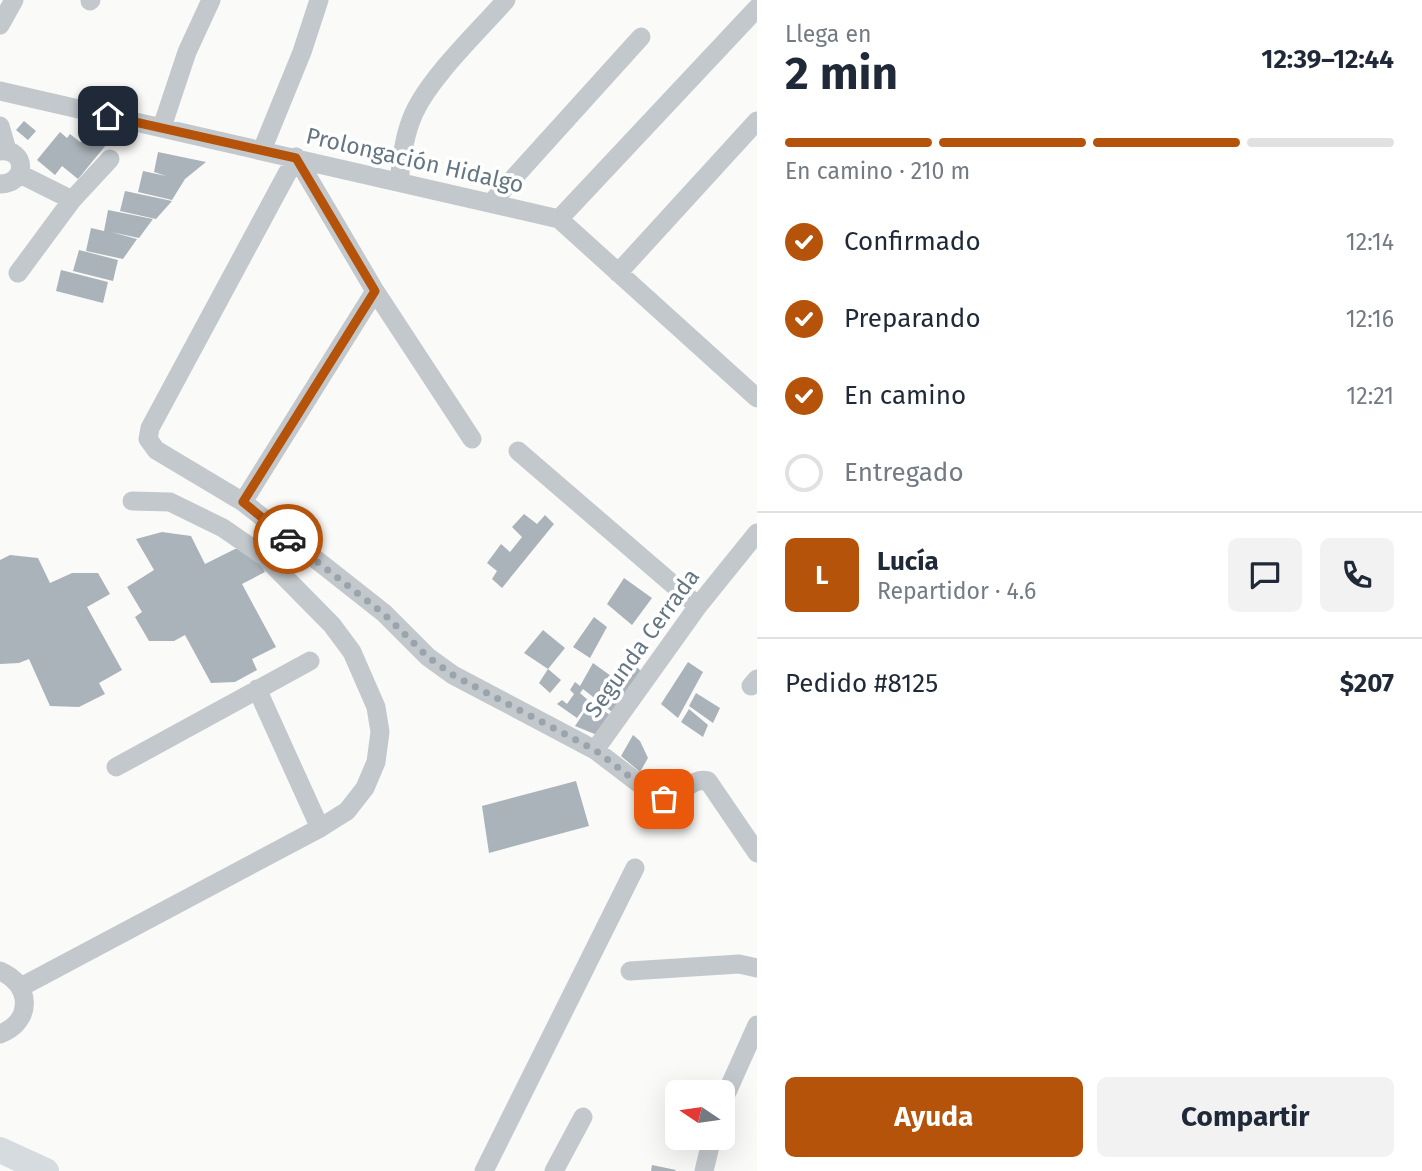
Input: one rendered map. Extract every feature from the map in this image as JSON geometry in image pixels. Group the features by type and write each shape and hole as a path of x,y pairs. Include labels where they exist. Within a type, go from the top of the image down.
{"main road":[{"path":"0,1150 46,1171"}],"street":[{"path":"0,25 14,0"},
{"path":"162,127 187,52 211,0"},
{"path":"262,150 302,52 319,0"},
{"path":"399,181 404,141 414,113 428,89 506,0"},
{"path":"559,219 757,9"},
{"path":"491,203 641,37"},
{"name":"Prolongación Hidalgo","path":"0,91 559,219 757,398"},
{"path":"618,273 757,121"},
{"path":"0,126 4,150 19,159 20,174"},
{"path":"296,158 375,291 472,439"},
{"name":"Segunda Cerrada","path":"296,158 150,428 148,439 156,450 243,502 384,614 428,657 453,675 595,750 698,606 757,533"},
{"path":"18,273 72,200 110,159"},
{"path":"0,184 8,184 20,174"},
{"path":"20,174 72,200"},
{"path":"243,502 375,291"},
{"path":"518,451 698,606"},
{"path":"21,987 320,828 347,811 365,788 376,762 380,732 376,707 352,652 332,625 265,557 223,528 170,502 132,501"},
{"path":"116,768 310,661"},
{"path":"257,689 320,828"},
{"path":"595,750 658,798 671,797 699,780 708,781 757,853"},
{"path":"484,1171 635,868"},
{"path":"630,971 739,964 757,968"},
{"path":"0,971 11,975 21,987 25,1002 21,1018 10,1030 0,1034"},
{"path":"731,1080 757,1025"},
{"path":"554,1171 583,1117"},
{"path":"704,1171 709,1150"}],"building":[{"path":"24,121 36,131 28,140 16,130"},
{"path":"60,132 67,138 70,134 80,142 86,141 90,145 96,137 106,145 78,179 62,166 55,175 37,160"},
{"path":"158,152 206,162 185,179 172,200 138,192 143,171 166,176 154,172"},
{"path":"125,191 172,201 156,219 120,211"},
{"path":"108,210 153,219 139,238 111,232 137,239 123,259 86,251 91,228 104,231"},
{"path":"79,250 118,260 113,281 73,271"},
{"path":"61,270 108,282 103,303 56,291"},
{"path":"524,514 537,524 545,515 554,524 502,588 492,579 497,571 487,563 501,544 510,552 522,537 512,527"},
{"path":"162,532 191,536 205,564 235,549 253,548 265,572 242,584 276,647 252,659 257,670 235,682 211,683 185,635 174,641 149,641 135,617 142,612 127,587 154,570 136,539"},
{"path":"10,555 38,558 50,583 72,573 98,573 110,594 87,607 122,670 99,683 105,694 79,707 50,706 29,659 19,663 0,664 0,560"},
{"path":"624,578 652,598 632,625 607,604"},
{"path":"594,617 607,627 590,658 573,647"},
{"path":"543,630 565,648 548,669 524,653"},
{"path":"630,661 641,671 612,712 583,689 580,693 589,701 577,718 557,704 562,700 567,704 574,694 570,690 575,682 580,686 593,663 618,681"},
{"path":"688,662 703,672 678,718 661,704"},
{"path":"548,669 561,680 550,693 539,683"},
{"path":"696,693 720,708 713,723 689,706"},
{"path":"591,702 610,715 597,735 575,726"},
{"path":"689,709 708,725 703,737 681,722"},
{"path":"633,735 640,741 648,758 640,772 621,756"},
{"path":"576,781 589,826 489,853 482,806"},
{"path":"652,1165 676,1170 651,1171"}],"way so far":[{"path":"288,539 384,614 428,657 453,675 595,750 658,798 664,799"}],"route":[{"path":"108,116 296,158 375,291 243,502 288,539"}]}
